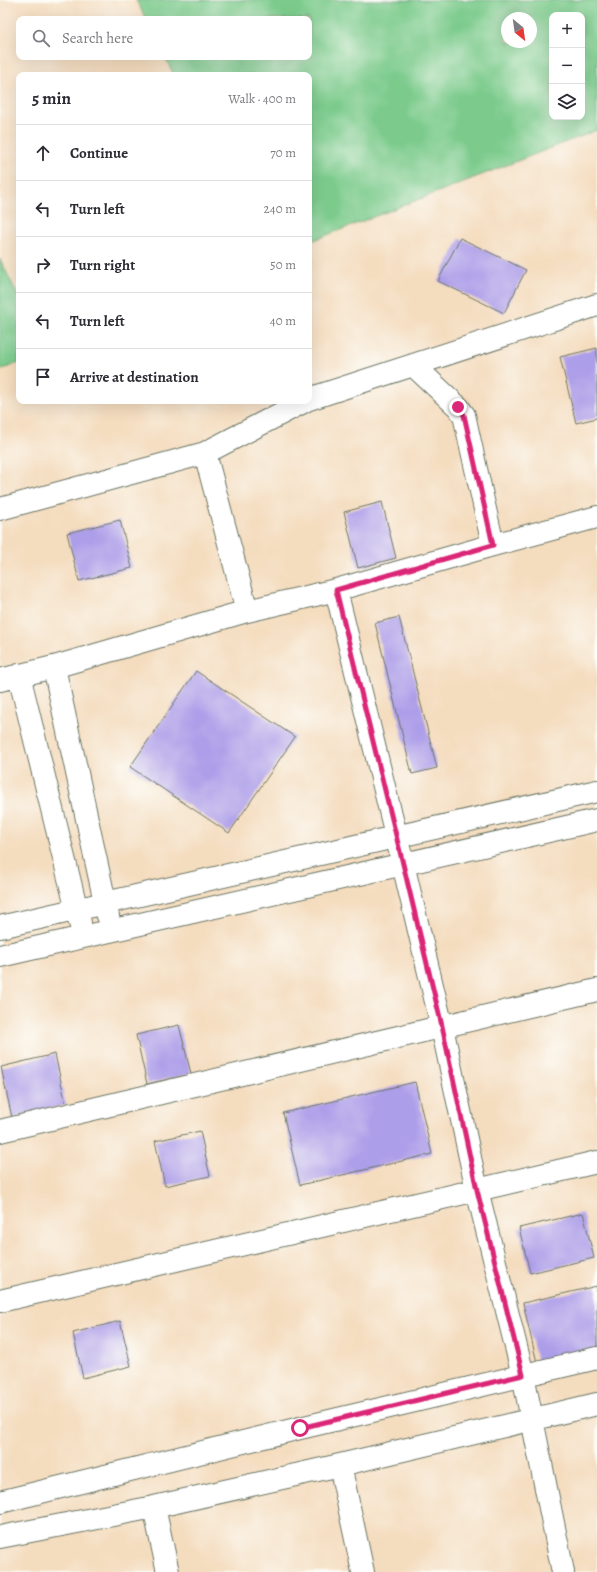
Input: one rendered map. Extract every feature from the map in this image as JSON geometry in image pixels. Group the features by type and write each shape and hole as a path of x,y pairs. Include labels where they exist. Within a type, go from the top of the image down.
{"street":[{"path":"312,398 597,305"},
{"path":"413,365 462,411 493,545"},
{"path":"0,509 205,453 299,404"},
{"path":"205,453 247,611"},
{"path":"82,936 76,909 10,677 54,667 247,611 336,590 597,517"},
{"path":"336,590 442,1026 477,1190 523,1375 563,1572"},
{"path":"54,667 104,902 112,929"},
{"path":"0,927 104,902 597,791"},
{"path":"0,956 112,929 597,820"},
{"path":"0,1131 597,990"},
{"path":"0,1301 597,1162"},
{"path":"0,1502 308,1426 597,1358"},
{"path":"0,1537 154,1507 340,1465 597,1404"},
{"path":"340,1465 363,1572"},
{"path":"154,1507 168,1572"}],"green space":[{"path":"136,0 597,0 597,130 312,241 312,72 172,72 166,60 312,60 312,16 144,16"},
{"path":"0,259 16,292 16,364 0,370"}],"building":[{"path":"460,238 526,270 504,313 438,281"},
{"path":"597,348 597,418 576,423 560,357"},
{"path":"382,502 396,558 358,568 344,512"},
{"path":"120,520 132,568 79,581 67,533"},
{"path":"399,617 437,768 412,774 375,623"},
{"path":"196,671 295,737 229,833 130,767"},
{"path":"179,1025 191,1074 147,1084 136,1035"},
{"path":"55,1054 66,1105 12,1118 1,1067"},
{"path":"415,1082 432,1154 300,1185 283,1113"},
{"path":"200,1131 210,1176 165,1186 155,1141"},
{"path":"583,1213 594,1258 530,1273 519,1228"},
{"path":"597,1286 597,1353 538,1367 523,1303"},
{"path":"120,1321 131,1366 83,1378 73,1333"}],"route":[{"path":"300,1428 523,1375 477,1190 442,1026 336,590 493,545 464,415 458,407"}]}
